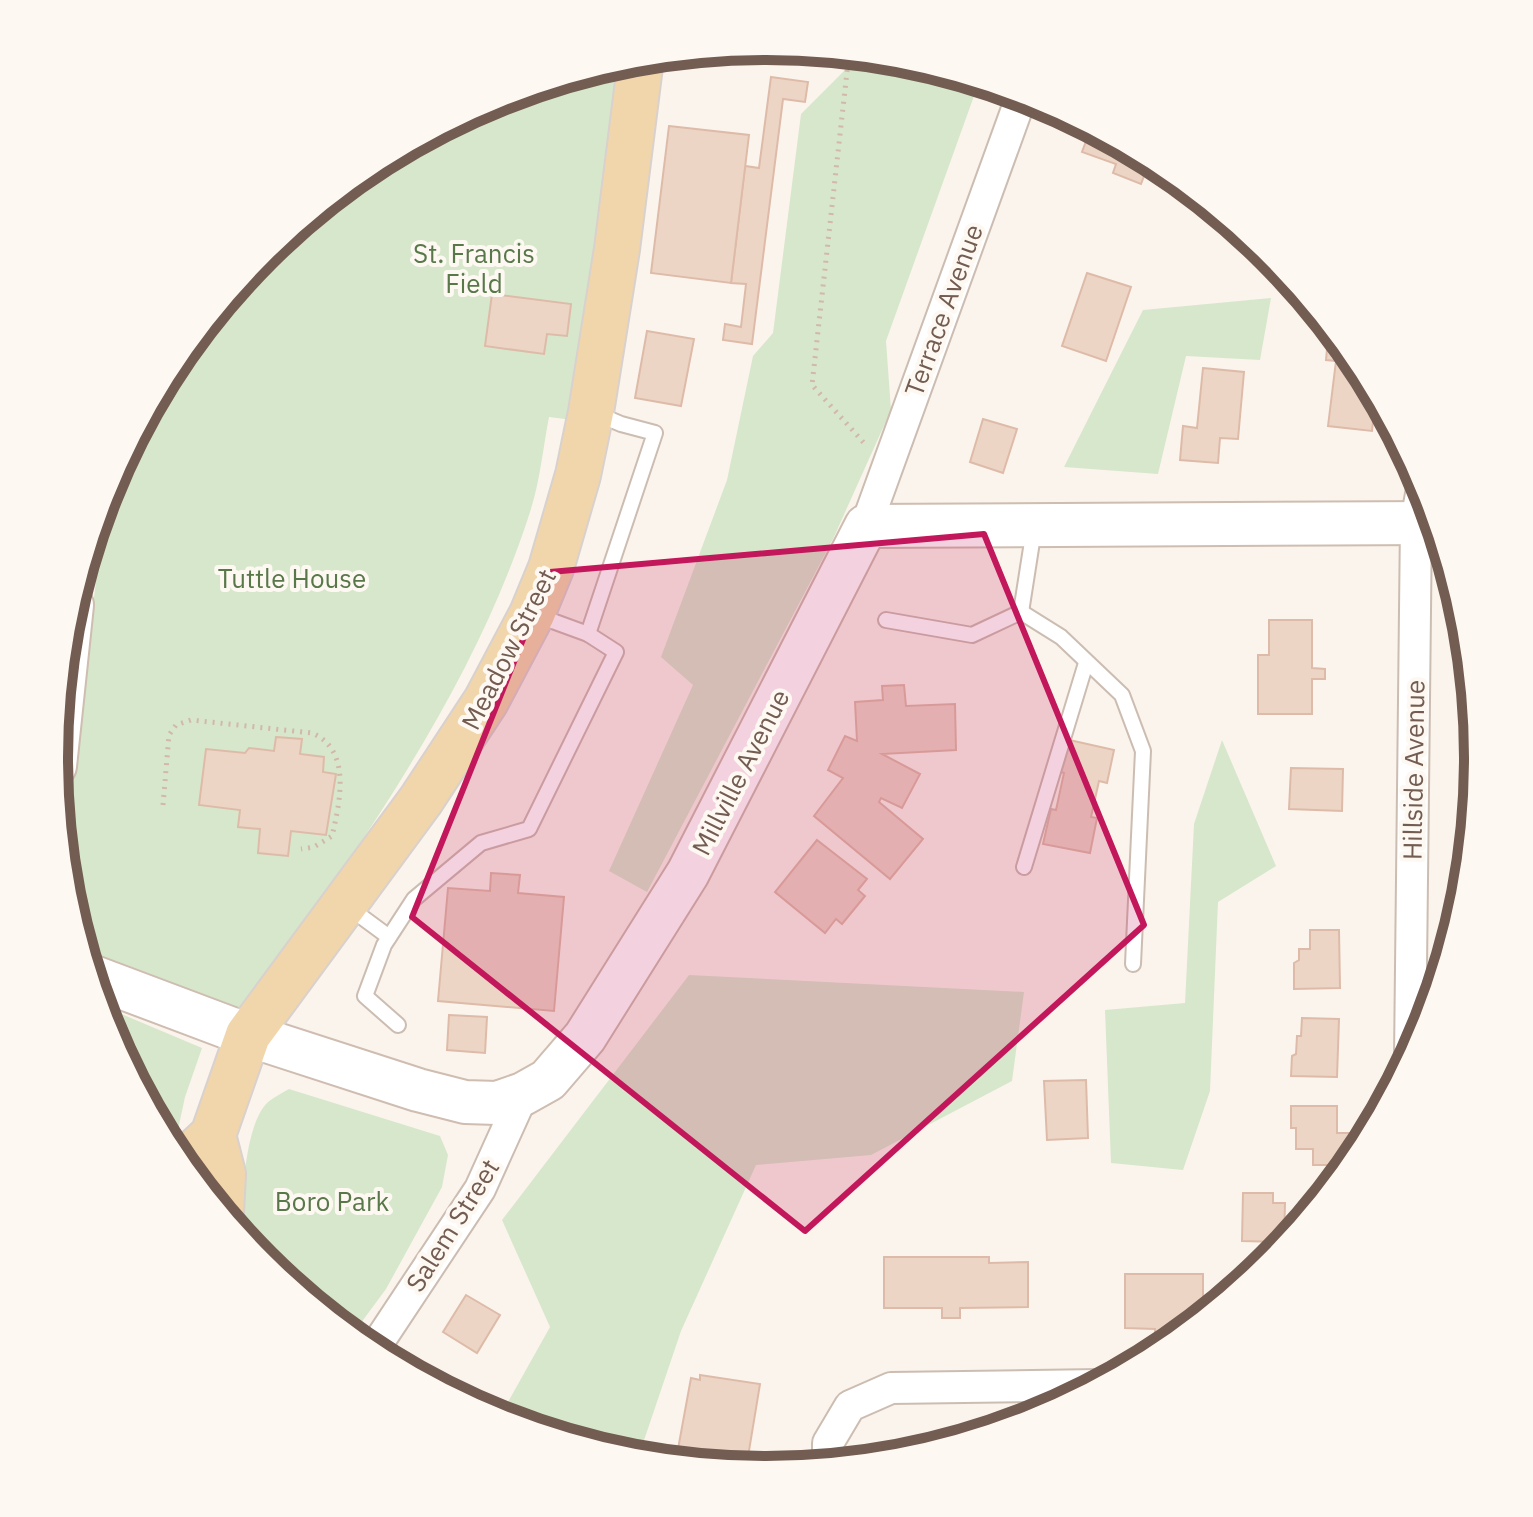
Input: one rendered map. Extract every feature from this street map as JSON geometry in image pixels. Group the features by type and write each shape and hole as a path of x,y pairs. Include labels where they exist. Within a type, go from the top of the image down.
{"main road":[{"name":"Meadow Street","path":"213,1135 248,1035 421,800 486,701 532,614 551,568 565,526 591,412 617,249 639,72"},
{"path":"192,1155 213,1135 223,1174 222,1196"}],"street":[{"name":"Terrace Avenue","path":"866,526 1018,107"},
{"path":"866,526 1035,525 1419,509"},
{"name":"Hillside Avenue","path":"1411,1029 1425,525"},
{"name":"Millville Avenue","path":"104,981 248,1035 465,1102 497,1103 523,1094 548,1080 585,1037 681,884 866,526"},
{"name":"Salem Street","path":"380,1340 480,1189 523,1094"},
{"path":"828,1454 828,1443 850,1406 891,1388 1074,1385"}],"lane":[{"path":"588,634 655,433 591,412"},
{"path":"1021,612 1035,525"},
{"path":"886,620 972,635 1021,612"},
{"path":"1021,612 1061,637 1122,695 1143,751 1133,964"},
{"path":"398,1025 365,996 389,937 414,899 481,843 529,829 616,652 588,634 532,614"},
{"path":"1024,867 1086,663"},
{"path":"344,904 389,937"}],"path":[{"path":"848,65 812,385 886,468"},
{"path":"163,805 169,735 171,729 181,723 191,720 312,733 325,741 340,764 336,818 332,836 314,847 301,849"}],"highlighted area":[{"path":"984,534 1144,925 805,1231 412,917 550,572"}],"green space":[{"path":"850,65 903,73 975,92 886,341 891,410 833,539 647,892 609,871 693,685 661,657 727,480 753,356 773,333 801,114"},
{"name":"Tuttle House","path":"627,74 589,422 549,417 533,501 513,559 450,696 373,824 293,945 238,1021 118,977 97,955 81,895 69,802 99,553 105,534 140,450 186,370 212,333 241,298 306,233 378,178 417,154 499,113 542,97"},
{"path":"1271,298 1260,360 1186,356 1158,474 1064,467 1143,310"},
{"path":"1222,740 1276,866 1218,902 1210,1091 1183,1170 1111,1163 1105,1010 1185,1003 1194,824"},
{"path":"689,975 1024,992 1012,1081 871,1155 756,1165 681,1331 642,1446 586,1433 505,1406 550,1327 502,1220"},
{"path":"116,1012 202,1048 185,1097 177,1133 140,1067"},
{"name":"Boro Park","path":"289,1089 440,1136 448,1155 442,1187 386,1289 359,1326 306,1284 241,1219 249,1145 260,1113 268,1102"}],"building":[{"path":"771,77 808,82 805,102 783,99 752,344 723,340 725,324 741,327 746,284 731,283 745,166 759,168"},
{"path":"669,126 749,135 731,283 651,273"},
{"path":"1087,138 1116,154 1145,172 1141,184 1113,173 1116,164 1082,152"},
{"path":"1087,273 1131,287 1106,361 1062,346"},
{"path":"492,294 571,304 567,336 547,334 544,354 485,346"},
{"path":"647,331 694,339 681,406 635,398"},
{"path":"1328,342 1374,414 1372,431 1328,426 1336,361 1326,360"},
{"path":"1203,368 1244,372 1238,439 1220,438 1218,463 1180,460 1183,426 1197,428"},
{"path":"983,419 1017,429 1003,473 970,462"},
{"path":"1269,620 1312,620 1312,668 1325,669 1325,679 1312,679 1312,714 1258,714 1258,655 1269,655"},
{"path":"904,685 906,706 955,704 956,750 882,754 920,774 902,808 881,798 879,802 923,839 890,879 814,816 843,778 828,770 845,736 857,741 855,702 883,700 882,686"},
{"path":"276,737 302,739 300,754 324,757 323,772 336,774 326,835 291,831 288,856 258,853 260,829 238,827 240,810 199,805 206,749 245,753 249,748 274,751"},
{"path":"1065,739 1114,750 1107,783 1099,781 1091,817 1097,818 1090,853 1043,844 1051,809 1056,810 1064,773 1058,771"},
{"path":"1291,768 1343,769 1342,811 1289,809"},
{"path":"817,840 867,879 858,890 865,896 842,924 836,919 825,933 775,892"},
{"path":"491,873 520,875 518,893 564,897 554,1011 438,1001 448,888 490,891"},
{"path":"1310,930 1339,930 1340,988 1294,989 1294,963 1299,960 1299,949 1310,949"},
{"path":"449,1015 487,1017 485,1053 447,1050"},
{"path":"1302,1018 1339,1019 1337,1077 1291,1076 1292,1056 1296,1054 1297,1036 1301,1036"},
{"path":"1086,1080 1088,1138 1047,1140 1044,1081"},
{"path":"1291,1106 1337,1106 1337,1133 1350,1133 1350,1142 1334,1165 1313,1165 1313,1149 1296,1149 1296,1128 1291,1128"},
{"path":"1243,1193 1273,1193 1273,1203 1285,1203 1284,1227 1270,1242 1242,1241"},
{"path":"884,1257 989,1257 989,1263 1028,1262 1028,1307 960,1308 960,1318 942,1318 942,1308 884,1308"},
{"path":"1125,1274 1203,1274 1203,1304 1161,1335 1155,1335 1155,1329 1125,1328"},
{"path":"466,1295 500,1315 477,1353 443,1332"},
{"path":"700,1375 760,1384 748,1457 678,1449 691,1378 700,1380"}],"park label":[{"name":"St. Francis Field","path":"474,268"}]}
